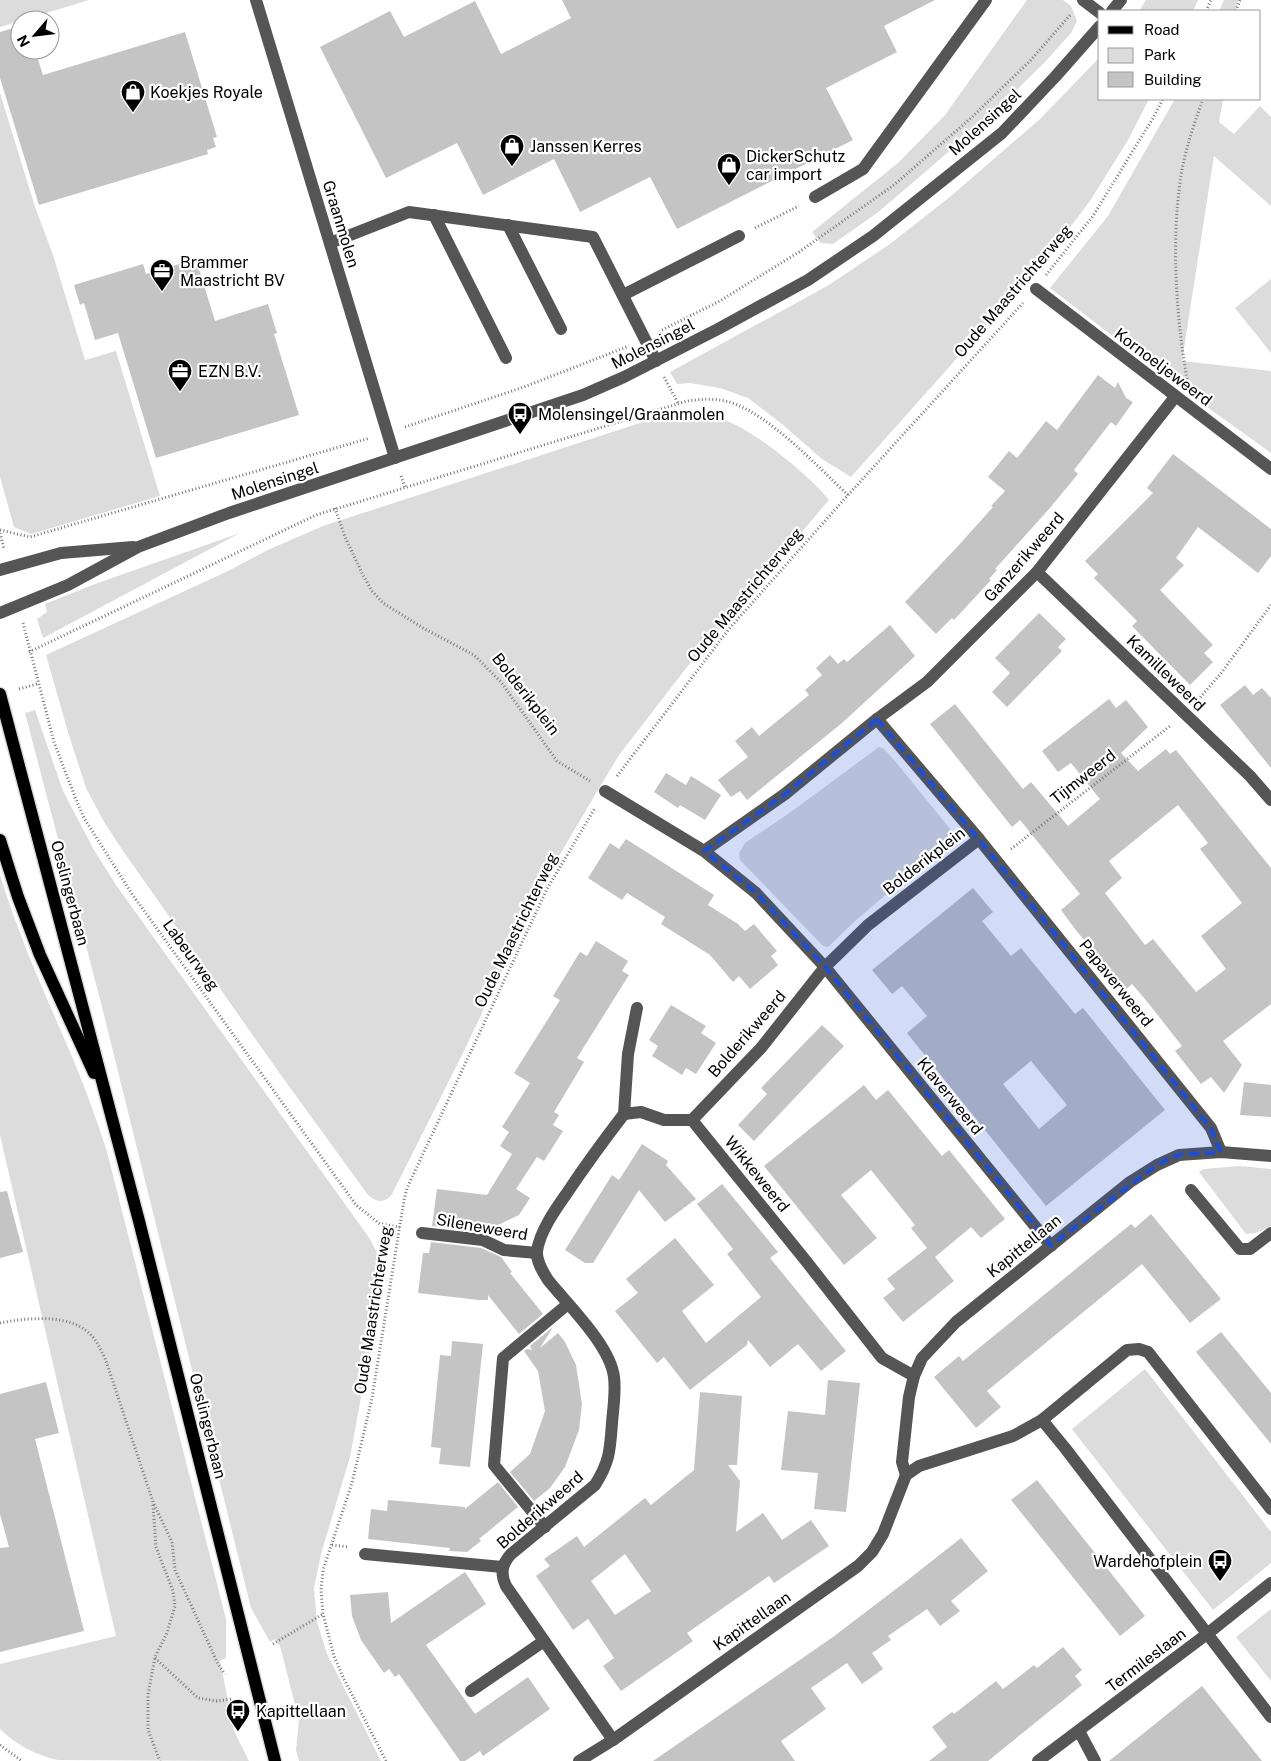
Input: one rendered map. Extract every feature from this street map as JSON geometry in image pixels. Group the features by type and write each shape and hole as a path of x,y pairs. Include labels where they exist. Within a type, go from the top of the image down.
{"main road":[{"name":"Oeslingerbaan","path":"0,694 107,1100 276,1761"},
{"name":"Oeslingerbaan","path":"0,840 18,897 40,955 107,1100"}],"street":[{"name":"Graanmolen","path":"256,0 396,458"},
{"path":"815,197 863,169 986,0"},
{"path":"1083,0 1098,11"},
{"path":"1113,10 1121,0"},
{"name":"Molensingel","path":"0,613 68,584 138,547 229,513 567,402 603,387 718,329 808,280 873,236 1002,133 1098,28"},
{"path":"330,243 410,212 593,237 656,361"},
{"path":"434,215 506,358"},
{"path":"508,225 561,329"},
{"path":"623,295 739,236"},
{"name":"Kornoeljeweerd","path":"1036,289 1271,469"},
{"name":"Ganzerikweerd","path":"877,719 928,682 1037,572 1175,397"},
{"name":"Molensingel","path":"0,570 61,553 138,547"},
{"name":"Kamilleweerd","path":"1037,572 1250,776 1271,800"},
{"path":"704,851 785,794 877,719"},
{"name":"Bolderikplein","path":"825,967 868,925 979,839 877,719"},
{"path":"605,791 704,851 756,893 825,967"},
{"name":"Papaverweerd","path":"979,839 1211,1128 1221,1152"},
{"name":"Bolderikweerd","path":"692,1120 761,1048 825,967"},
{"name":"Klaverweerd","path":"825,967 1051,1246"},
{"path":"537,1253 541,1237 556,1209 596,1150 624,1114 628,1054 637,1008"},
{"path":"624,1114 641,1112 664,1120 692,1120"},
{"name":"Wikkeweerd","path":"692,1120 806,1260 882,1358 914,1376"},
{"name":"Kapittellaan","path":"578,1761 613,1740 858,1566 872,1552 883,1534 906,1475 902,1462 909,1397 914,1376 922,1358 956,1322 1130,1182 1157,1165 1179,1155 1221,1152 1271,1156"},
{"path":"1191,1190 1240,1249 1250,1249 1271,1234"},
{"name":"Sileneweerd","path":"422,1233 483,1240 504,1250 537,1253"},
{"name":"Bolderikweerd","path":"537,1253 541,1269 548,1280 597,1340 608,1359 614,1377 609,1458 595,1485 511,1554 502,1567 502,1575 506,1586 613,1740"},
{"path":"545,1527 494,1465 503,1358 568,1304"},
{"path":"906,1475 918,1466 1013,1436 1042,1420 1127,1350 1139,1348 1148,1352 1271,1509"},
{"path":"1042,1420 1271,1717"},
{"path":"365,1554 502,1567"},
{"name":"Termileslaan","path":"1038,1761 1207,1634 1271,1582"},
{"path":"471,1691 544,1641"},
{"path":"1079,1731 1095,1761"}],"path":[{"path":"0,530 30,537 387,432 524,387 645,339 718,302 799,252 894,185 971,118 1017,73 1083,0"},
{"name":"Oude Maastrichterweg","path":"386,1761 334,1656 323,1614 321,1590 323,1570 352,1482 372,1398 398,1227 407,1188 547,889 605,791 729,629 1036,289 1092,216 1162,100"},
{"path":"1175,397 1188,385 1177,294 1177,231 1181,176 1189,140 1203,100"},
{"path":"739,236 815,197"},
{"path":"656,361 678,403"},
{"path":"335,508 623,422 678,403 707,398 740,406 763,420 796,446 848,495"},
{"name":"Labeurweg","path":"335,508 300,522 29,652 54,742 81,811 99,843 132,894 356,1205 380,1224 398,1227"},
{"name":"Bolderikplein","path":"335,508 363,575 372,591 383,603 423,628 474,655 501,682 557,761 605,791"},
{"name":"Tijmweerd","path":"996,860 1185,714 1222,672 1271,605"},
{"path":"0,1323 34,1318 58,1320 78,1326 89,1333 99,1345 153,1502 172,1542 175,1570 218,1664 225,1674"},
{"path":"153,1502 156,1547 173,1591 175,1606 167,1633 155,1657 148,1694 148,1730 160,1761"},
{"path":"272,1644 323,1614"},
{"path":"155,1657 198,1698 217,1701 231,1699"},
{"path":"0,1745 22,1761"}],"highlighted area":[{"path":"877,719 979,839 1211,1128 1221,1152 1179,1155 1157,1165 1051,1246 825,967 756,893 704,851 785,794"}],"green space":[{"path":"0,0 89,0 56,10 10,10 10,24 0,27"},
{"path":"1027,0 1063,0 1071,6 1077,21 1071,33 1044,63 991,115 877,213 833,244 821,243 812,232 898,163 945,115"},
{"path":"1146,0 1198,0 1193,10 1140,10"},
{"path":"1224,0 1238,0 1236,10 1219,10"},
{"path":"1098,59 1098,100 1148,100 1128,140 1090,201 1050,254 851,477 822,459 782,424 748,398 720,388 690,383 677,384 670,372 829,285 890,244 951,196 1040,119"},
{"path":"0,93 85,360 116,351 160,496 31,534 14,527 0,477"},
{"path":"1174,100 1223,100 1219,122 1234,134 1260,106 1271,117 1271,206 1214,156 1182,361 1271,371 1271,453 1178,386 1050,288 1108,216"},
{"path":"1271,279 1271,353 1235,308"},
{"path":"684,411 724,420 748,432 798,469 829,500 687,667 619,755 546,878 463,1053 392,1194 383,1201 374,1199 368,1195 278,1071 103,820 86,788 46,655 226,572 270,549 323,526 643,422"},
{"path":"240,533 43,638 37,619 47,612 45,604 95,584"},
{"path":"35,710 63,791 94,850 116,885 370,1239 376,1251 381,1267 375,1321 350,1457 321,1554 314,1588 317,1622 327,1654 381,1761 299,1761 296,1750 299,1720 280,1646 275,1639 270,1642 251,1608 101,1003 25,713"},
{"path":"879,747 884,749 895,761 959,840 903,880 828,947 823,946 740,860 739,853 745,843"},
{"path":"0,875 43,991 78,1071 107,1152 226,1619 226,1658 220,1661 234,1731 249,1761 58,1760 27,1749 0,1729 0,1664 116,1636 0,1135"},
{"path":"1239,1166 1271,1169 1271,1226 1256,1233 1246,1234 1199,1172 1204,1169"},
{"path":"1145,1369 1271,1532 1271,1563 1213,1610 1072,1429"},
{"path":"1271,1609 1271,1681 1236,1637"}],"building":[{"path":"562,0 935,0 884,26 897,52 826,88 853,140 677,229 650,177 580,212 554,159 483,195 457,143 386,178 320,47 390,11 404,37 475,1 501,54 571,18"},
{"path":"10,29 10,60 38,60 43,75 185,32 217,137 213,138 216,147 207,150 208,154 39,205 0,78 0,32"},
{"path":"196,259 215,321 268,304 277,333 274,334 299,415 156,458 118,333 95,340 84,303 80,305 74,285 143,264 146,274"},
{"path":"1098,375 1115,388 1118,382 1126,398 1133,402 1116,426 1111,422 1074,470 1078,474 995,569 997,570 989,579 991,580 954,620 952,618 936,634 905,602 958,546 1005,491 988,477 1009,451 1017,458 1046,421 1057,430"},
{"path":"1173,454 1271,529 1271,556 1258,573 1198,527 1176,558 1184,565 1160,590 1213,645 1204,653 1213,662 1190,685 1132,626 1137,621 1094,578 1098,574 1085,561 1153,493 1147,488"},
{"path":"1039,613 1066,639 1058,647 1062,651 1007,707 992,692 1010,673 995,658"},
{"path":"890,625 915,656 842,723 747,800 740,791 731,797 718,780 748,757 735,741 752,727 759,736 809,695 805,690 822,675 816,668 830,655 838,664 844,659 847,662"},
{"path":"1245,685 1253,695 1262,688 1271,698 1271,768 1220,705"},
{"path":"1109,699 1116,708 1126,700 1148,727 1121,753 1138,771 1166,749 1170,754 1176,750 1271,868 1271,1004 1223,1041 1242,1065 1224,1093 1211,1077 1201,1084 1175,1051 1182,1046 1145,999 1132,984 1125,990 1075,929 1061,910 1080,894 1020,820 1012,827 930,724 955,704 1023,789 1031,782 1068,826 1100,799 1071,763 1058,772 1042,751","holes":["1178,805 1208,843 1200,849 1242,903 1201,936 1226,969 1196,992 1153,939 1145,945 1105,893 1122,878 1109,861"]},
{"path":"666,773 686,785 691,776 721,795 705,820 680,805 678,808 654,792"},
{"path":"626,839 714,895 708,905 738,924 745,931 754,924 777,951 771,956 778,965 750,989 739,976 733,982 710,955 661,924 665,917 627,893 622,900 588,878 610,843 619,849"},
{"path":"973,888 993,912 982,921 1011,956 1021,948 1075,1014 1083,1008 1165,1110 1046,1206 907,1033 927,1016 902,986 892,994 872,970","holes":["1031,1061 1067,1105 1039,1129 1003,1084"]},
{"path":"596,941 628,961 622,971 629,975 577,1058 584,1062 554,1112 559,1115 553,1125 563,1131 544,1161 537,1157 516,1189 530,1198 519,1215 484,1232 432,1226 437,1189 487,1195 512,1154 500,1146 509,1132 502,1127 530,1083 514,1073 560,1000 553,996 580,952 587,956"},
{"path":"671,1005 706,1026 701,1033 716,1043 696,1074 686,1068 682,1075 652,1056 658,1046 649,1040"},
{"path":"822,1025 844,1046 754,1141 738,1125 767,1094 761,1088"},
{"path":"1244,1082 1271,1085 1271,1117 1240,1115"},
{"path":"864,1085 876,1100 888,1090 942,1156 949,1150 1005,1219 981,1238 971,1227 935,1257 954,1281 903,1322 883,1298 895,1289 887,1279 927,1248 911,1228 915,1225 871,1170 841,1195 877,1238 844,1265 764,1166"},
{"path":"642,1144 668,1161 666,1165 696,1199 665,1222 639,1190 593,1263 585,1263 565,1250 612,1175 619,1180"},
{"path":"722,1184 778,1252 770,1258 846,1351 821,1371 798,1344 770,1367 748,1340 747,1345 690,1390 664,1357 657,1363 615,1311 638,1293 626,1279 675,1238 714,1285 682,1311 706,1343 761,1297 727,1254 733,1249 697,1204"},
{"path":"7,1191 23,1252 0,1258 0,1192"},
{"path":"1151,1214 1221,1299 1190,1323 1142,1264 987,1391 1001,1407 976,1428 934,1377 959,1356 963,1361 1131,1224 1135,1228"},
{"path":"431,1242 481,1248 501,1257 512,1272 510,1273 543,1314 519,1334 488,1295 488,1300 479,1300 418,1293 423,1253 429,1253"},
{"path":"553,1327 540,1348 558,1333 565,1342 576,1365 582,1404 579,1430 565,1467 550,1488 534,1501 510,1472 530,1454 545,1411 538,1371 524,1351 527,1349 532,1350 530,1346"},
{"path":"1221,1332 1271,1393 1271,1444 1196,1352"},
{"path":"452,1341 483,1344 470,1467 439,1464 441,1448 431,1447 440,1355 451,1356"},
{"path":"828,1380 860,1383 846,1512 814,1509 818,1473 781,1470 788,1411 825,1415"},
{"path":"46,1382 59,1433 35,1439 84,1631 0,1652 0,1548 9,1547 0,1514 0,1394"},
{"path":"700,1392 742,1396 737,1465 728,1465 740,1481 736,1532 763,1513 782,1540 811,1520 829,1546 774,1583 769,1576 687,1633 693,1641 621,1691 603,1666 614,1658 588,1619 573,1630 536,1576 550,1566 544,1559 577,1536 584,1547 645,1498 651,1505 694,1470","holes":["625,1554 651,1591 615,1615 591,1581"]},
{"path":"1037,1480 1145,1616 1120,1636 1011,1500"},
{"path":"498,1482 518,1507 479,1539 481,1541 467,1552 449,1551 450,1548 368,1539 371,1509 387,1511 388,1500 465,1507 465,1509"},
{"path":"961,1538 988,1571 951,1601 960,1611 940,1626 927,1609 888,1636 891,1640 872,1653 883,1669 862,1684 847,1663 811,1688 826,1709 781,1741 795,1761 653,1761 833,1637"},
{"path":"465,1572 486,1604 426,1645 475,1714 528,1677 550,1709 483,1756 480,1751 465,1761 460,1761 399,1674 395,1677 389,1669 384,1673 361,1640 352,1616 350,1595 388,1592 391,1623"},
{"path":"1063,1647 1082,1670 1075,1676 1082,1685 988,1761 929,1761 947,1747 932,1727 952,1712 954,1714 996,1681 1003,1689 1034,1665 1037,1668"},
{"path":"1202,1686 1262,1761 1109,1761 1165,1716"}],"place":[{"name":"Koekjes Royale","path":"133,113"},
{"name":"Janssen Kerres","path":"512,167"},
{"name":"DickerSchutz car import","path":"729,186"},
{"name":"Brammer Maastricht BV","path":"162,292"},
{"name":"EZN B.V.","path":"180,392"},
{"name":"Molensingel/Graanmolen","path":"520,435"},
{"name":"Wardehofplein","path":"1220,1582"},
{"name":"Kapittellaan","path":"238,1732"}]}
